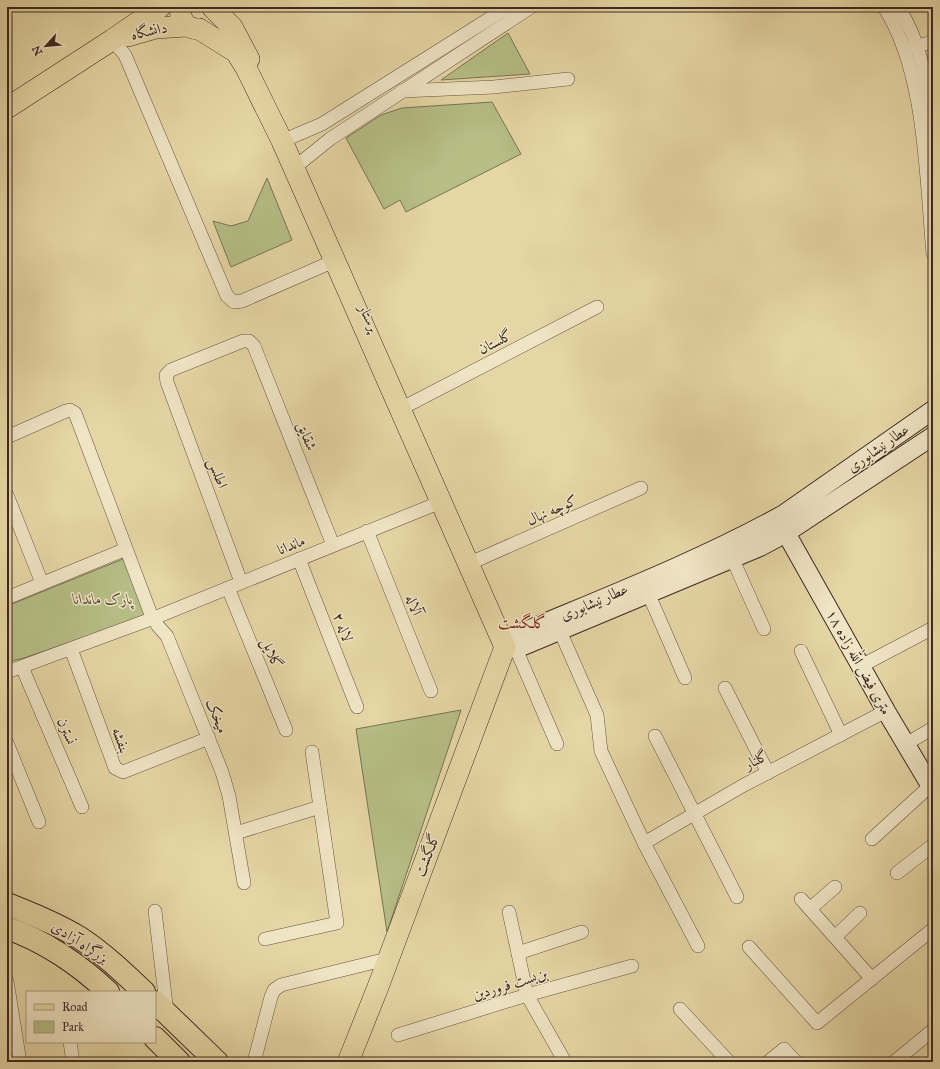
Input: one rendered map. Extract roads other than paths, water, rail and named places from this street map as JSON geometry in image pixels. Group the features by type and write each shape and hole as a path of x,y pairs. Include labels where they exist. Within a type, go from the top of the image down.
{"highway":[{"name":"بزرگراه آزادی","path":"7,904 40,917 81,939 118,968 143,991"},
{"name":"بزرگراه آزادی","path":"7,928 53,950 96,981 107,991"},
{"path":"161,1007 217,1062"},
{"path":"156,1039 180,1062"}],"main road":[{"name":"دانشگاه","path":"7,108 160,7"},
{"path":"189,20 210,23 213,18 213,7"},
{"name":"پرستار","path":"213,7 223,17 239,38 408,405 477,560 511,644"},
{"name":"دانشگاه","path":"112,40 189,20"},
{"name":"پرستار","path":"189,20 236,52 285,140"},
{"name":"پرستار","path":"297,166 334,261 441,502 511,644"},
{"name":"عطار نیشابوری","path":"511,644 784,514 933,410"},
{"name":"عطار نیشابوری","path":"511,644 560,631 733,560 786,533 933,436"},
{"name":"۱۸ متری فیض الله زاده","path":"786,533 886,711 932,788"},
{"name":"گلگشت","path":"348,1062 511,644"}],"street":[{"path":"285,140 322,124 508,7"},
{"path":"297,166 330,139 531,7"},
{"path":"884,7 911,47 914,82 924,148 933,254"},
{"path":"898,7 911,47 926,80 933,127"},
{"path":"112,40 125,55 228,296 234,302 242,301 334,261"},
{"path":"911,47 933,42"},
{"path":"395,79 402,91"},
{"path":"402,91 516,85 568,79"},
{"name":"گلستان","path":"408,405 597,307"},
{"name":"اطلس","path":"241,582 167,382 166,375 171,370 243,341 249,341"},
{"name":"شقایق","path":"249,341 254,346 333,545"},
{"path":"7,437 70,410 75,413 126,549 154,618"},
{"name":"کوچه نهال","path":"477,560 641,488"},
{"path":"7,495 42,583"},
{"name":"ماندانا","path":"7,672 154,618 441,502"},
{"name":"آلاله","path":"367,531 431,690"},
{"path":"7,598 126,549"},
{"name":"لاله ۲","path":"299,559 357,707"},
{"path":"733,560 764,629"},
{"name":"گلایل","path":"228,588 286,730"},
{"path":"648,595 685,678"},
{"name":"میخک","path":"154,618 168,636 222,772 236,833 244,883"},
{"path":"861,666 933,628"},
{"path":"560,631 597,715 601,751 644,842 698,946"},
{"path":"511,644 557,744"},
{"name":"بنفشه","path":"71,649 115,768 118,771 123,772 209,738"},
{"path":"801,651 841,735"},
{"name":"نسترن","path":"22,667 82,807"},
{"path":"726,688 768,772"},
{"name":"گلنار","path":"644,842 768,772 886,711"},
{"path":"906,744 933,728"},
{"path":"655,736 737,897"},
{"path":"7,743 39,822"},
{"path":"265,939 337,923 312,752"},
{"path":"872,839 932,788"},
{"path":"236,833 320,807"},
{"path":"897,873 933,845"},
{"path":"811,908 835,887"},
{"path":"801,899 811,908 872,979"},
{"path":"155,911 161,1007"},
{"path":"509,912 527,995 565,1062"},
{"path":"835,937 860,913"},
{"path":"749,947 817,1023 933,929"},
{"path":"518,953 582,932"},
{"path":"254,1062 271,997 274,990 281,984 387,960"},
{"name":"بن‌بست فروردین","path":"398,1035 527,995 632,966"},
{"path":"7,981 20,1062"},
{"path":"680,1009 729,1062"},
{"path":"894,1062 933,1030"},
{"path":"70,1043 74,1062"},
{"path":"768,1062 784,1049 796,1062"}],"district":[{"name":"گلگشت","path":"522,622"}],"park label":[{"name":"پارک ماندانا","path":"103,599"}]}
